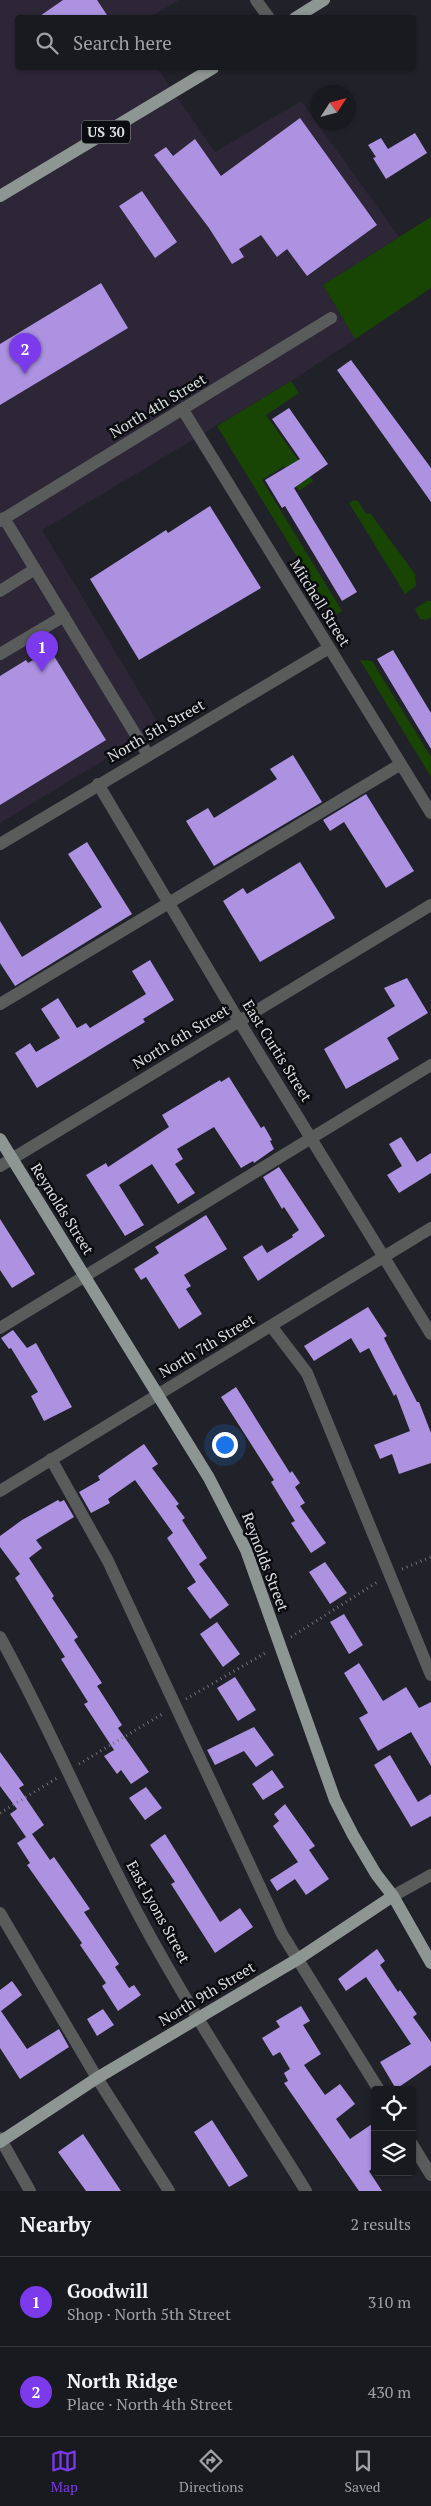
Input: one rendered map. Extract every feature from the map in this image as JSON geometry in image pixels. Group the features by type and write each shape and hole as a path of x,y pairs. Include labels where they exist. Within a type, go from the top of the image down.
{"main road":[{"path":"300,15 324,0"},
{"name":"US 30","path":"0,196 210,70"},
{"name":"Reynolds Street","path":"0,1139 158,1395 230,1516 246,1550 335,1800 372,1867 393,1896 431,1964"},
{"name":"North 9th Street","path":"1,2140 97,2078 298,1959 393,1896"}],"street":[{"path":"256,0 267,15"},
{"name":"North 4th Street","path":"2,519 331,318"},
{"name":"Mitchell Street","path":"183,410 431,813"},
{"path":"2,519 35,569 148,755"},
{"path":"0,591 35,569"},
{"path":"0,654 64,616"},
{"name":"North 5th Street","path":"0,844 329,648"},
{"path":"0,1004 401,764"},
{"name":"East Curtis Street","path":"98,784 239,1021 431,1334"},
{"name":"North 6th Street","path":"0,1166 431,905"},
{"path":"0,1328 431,1065"},
{"name":"North 7th Street","path":"0,1491 431,1228"},
{"path":"271,1326 307,1373 431,1675"},
{"path":"51,1459 108,1561 282,1934 377,2086"},
{"name":"East Lyons Street","path":"0,1637 68,1770 137,1912 306,2191"},
{"name":"North 9th Street","path":"393,1896 431,1875"},
{"path":"0,1913 97,2078 169,2191"},
{"path":"1,2140 30,2191"},
{"path":"416,2151 431,2175"}],"path":[{"path":"0,1813 68,1770 279,1644 390,1573 431,1557"}],"shaded area":[{"path":"0,0 179,0 153,15 15,15 15,70 158,70 215,152 301,101 311,115 311,130 322,130 399,237 323,285 355,339 291,381 42,530 160,726 0,823"}],"green space":[{"path":"431,217 431,288 355,339 323,285"},
{"path":"291,381 299,393 266,415 313,481 299,491 284,466 262,480 342,611 333,616 217,426"},
{"path":"354,500 358,501 366,514 370,513 415,574 416,586 405,594 349,503"},
{"path":"427,601 431,601 431,617 427,620 420,619 415,609"},
{"path":"360,660 372,661 431,757 431,777"}],"building":[{"path":"63,0 97,0 107,15 41,15"},
{"path":"300,118 377,225 307,276 287,249 277,257 261,235 239,249 244,257 232,264 209,228 154,155 166,147 173,156 195,139 221,176"},
{"path":"415,133 427,153 386,179 373,158 376,157 368,145 381,138 388,149"},
{"path":"142,191 177,242 155,258 119,206"},
{"path":"101,283 128,328 0,405 0,344"},
{"path":"351,360 431,468 431,502 337,370"},
{"path":"289,408 328,464 294,488 357,592 342,601 285,506 282,508 265,480 300,459 272,419"},
{"path":"210,506 261,588 139,660 90,579 166,530 168,533"},
{"path":"393,650 431,713 431,749 377,659"},
{"path":"40,656 44,662 54,656 106,740 0,805 0,676 26,660 28,663"},
{"path":"293,755 322,802 214,866 186,821 208,808 214,818 277,779 270,769"},
{"path":"366,794 414,871 386,888 344,822 330,831 323,820"},
{"path":"87,842 132,914 15,986 0,963 0,921 22,957 102,907 68,854"},
{"path":"300,862 335,918 260,962 223,901 243,888 247,894"},
{"path":"150,960 174,1000 143,1019 145,1022 37,1088 15,1053 30,1043 36,1052 60,1038 41,1009 58,998 77,1028 86,1023 90,1028 146,994 132,971"},
{"path":"407,978 428,1013 387,1038 399,1059 346,1089 324,1049 395,1006 384,988"},
{"path":"229,1077 261,1128 264,1126 272,1140 270,1141 274,1149 254,1163 253,1161 241,1168 214,1127 177,1149 183,1159 175,1164 195,1193 178,1204 152,1164 119,1185 144,1225 125,1236 86,1175 106,1163 108,1167 169,1127 162,1115 220,1080 221,1082"},
{"path":"401,1137 417,1162 431,1153 431,1173 399,1193 387,1175 402,1166 389,1144"},
{"path":"279,1167 325,1236 258,1281 243,1257 262,1245 267,1253 293,1237 292,1235 299,1230 284,1207 282,1209 263,1177"},
{"path":"206,1215 227,1249 184,1275 191,1286 186,1289 202,1314 179,1329 146,1277 141,1280 134,1269 159,1253 155,1247"},
{"path":"0,1219 35,1274 12,1288 0,1270"},
{"path":"368,1307 387,1336 384,1338 417,1402 419,1402 431,1433 431,1463 399,1474 392,1454 380,1459 374,1445 410,1431 396,1394 394,1396 369,1348 360,1353 351,1338 314,1361 304,1346"},
{"path":"13,1330 27,1348 36,1343 72,1407 44,1421 31,1396 38,1392 11,1348 9,1349 1,1338"},
{"path":"236,1387 290,1473 292,1471 300,1483 295,1487 305,1503 300,1506 326,1543 311,1553 291,1523 295,1521 271,1482 274,1480 221,1397"},
{"path":"144,1444 158,1464 152,1468 179,1504 176,1506 185,1518 182,1520 207,1558 199,1564 229,1605 210,1619 187,1588 196,1582 167,1538 173,1533 135,1480 108,1499 110,1503 91,1513 79,1492 100,1480 98,1476"},
{"path":"58,1500 60,1502 64,1500 74,1517 36,1540 42,1548 29,1558 54,1596 52,1598 78,1637 74,1640 102,1683 97,1686 122,1725 118,1728 149,1772 131,1784 121,1770 117,1774 104,1756 114,1750 84,1704 88,1702 61,1659 65,1657 15,1578 20,1574 0,1547 0,1536 22,1520"},
{"path":"325,1562 347,1593 330,1604 309,1572"},
{"path":"344,1614 363,1645 349,1654 330,1622"},
{"path":"217,1622 240,1654 223,1667 200,1634"},
{"path":"359,1663 383,1701 406,1687 419,1708 431,1702 431,1766 411,1732 378,1751 359,1718 368,1713 344,1673"},
{"path":"235,1677 256,1710 238,1721 217,1688"},
{"path":"254,1727 274,1755 256,1767 244,1751 215,1765 207,1750"},
{"path":"0,1752 24,1785 19,1788 44,1825 32,1834 50,1860 54,1857 90,1909 84,1912 119,1964 115,1967 129,1988 134,1985 141,1995 118,2011 102,1986 106,1983 80,1945 82,1943 27,1865 30,1863 17,1843 26,1837 10,1814 17,1809 0,1786"},
{"path":"390,1755 418,1802 431,1794 431,1816 411,1827 374,1765"},
{"path":"272,1770 284,1787 263,1800 252,1784"},
{"path":"146,1787 162,1808 145,1820 129,1798"},
{"path":"285,1804 315,1846 309,1850 329,1879 306,1895 295,1879 277,1891 270,1880 298,1862 273,1826 279,1821 274,1814"},
{"path":"165,1834 220,1922 240,1908 253,1927 215,1953 171,1884 175,1882 150,1845"},
{"path":"377,1949 385,1961 380,1965 398,1992 400,1990 417,2014 413,2017 431,2042 431,2065 400,2086 394,2086 380,2062 411,2044 366,1977 346,1991 338,1979"},
{"path":"12,1981 22,1995 1,2011 27,2049 59,2029 69,2047 20,2079 0,2048 0,1990"},
{"path":"301,2006 310,2021 303,2025 321,2054 304,2065 325,2095 340,2084 355,2104 336,2119 350,2139 371,2125 371,2170 369,2171 382,2191 359,2191 284,2083 288,2081 284,2073 290,2069 280,2052 273,2056 262,2038 280,2027 276,2021"},
{"path":"103,2009 114,2025 97,2036 87,2019"},
{"path":"212,2120 248,2176 229,2187 194,2132"},
{"path":"83,2134 121,2191 86,2191 58,2152"}],"place":[{"name":"North Ridge","path":"25,374"},
{"name":"Goodwill","path":"42,672"}]}
